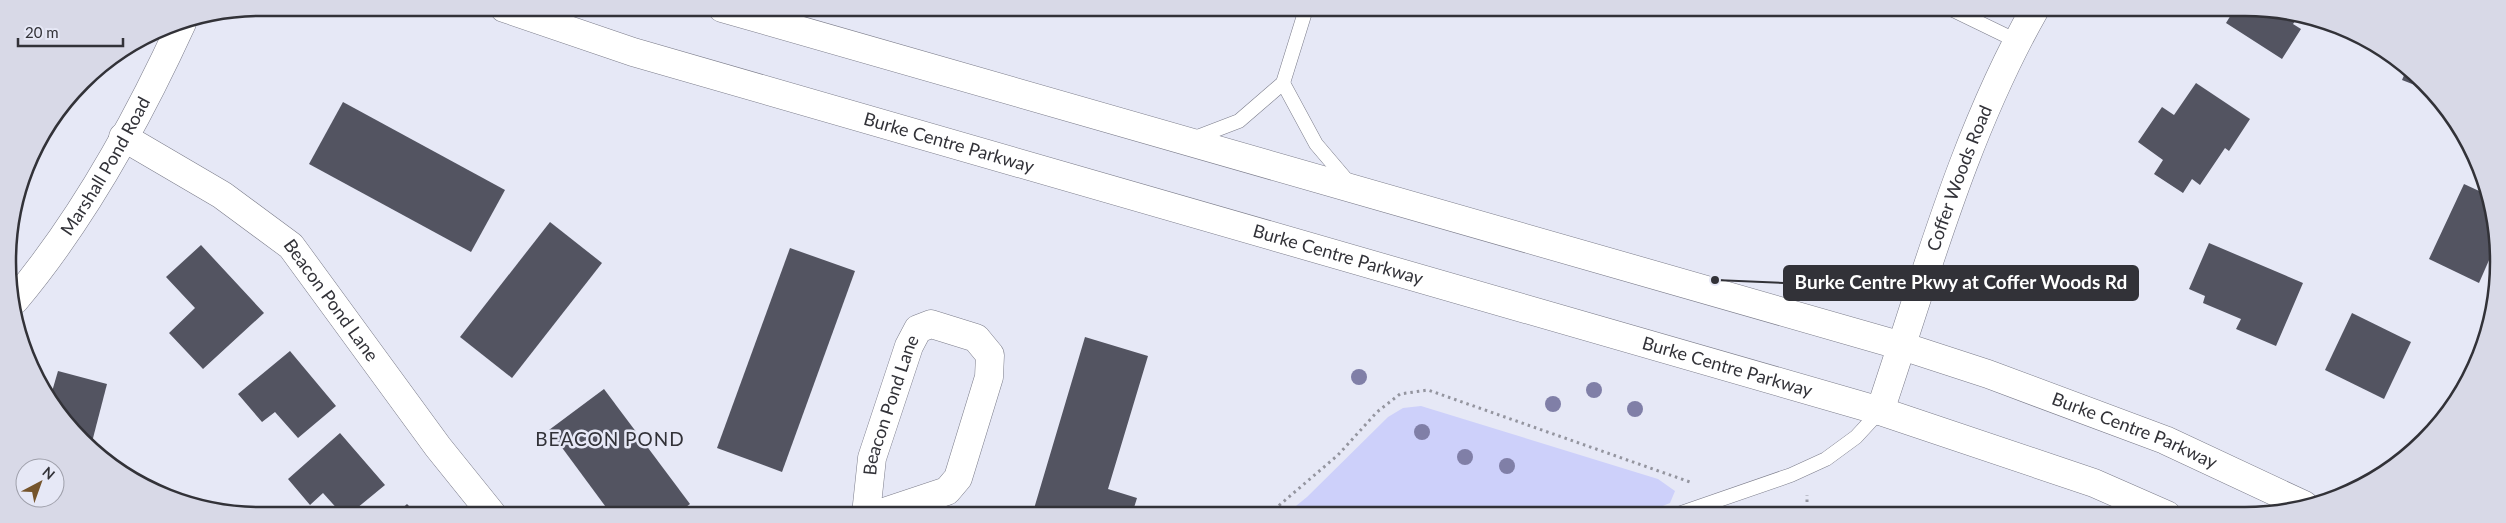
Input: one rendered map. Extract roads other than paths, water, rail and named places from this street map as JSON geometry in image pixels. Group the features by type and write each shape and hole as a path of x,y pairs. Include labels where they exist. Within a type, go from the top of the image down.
{"main road":[{"name":"Burke Centre Parkway","path":"527,16 633,52 1880,410 2094,483 2149,507"},
{"name":"Burke Centre Parkway","path":"750,16 1184,142 1352,187 1902,346 1988,374 2165,440 2296,501"},
{"name":"Coffer Woods Road","path":"1880,410 1972,142 2018,41 2032,16"},
{"name":"Marshall Pond Road","path":"18,296 79,213 164,62 178,31"},
{"name":"Beacon Pond Lane","path":"123,137 222,195 291,246 438,447 486,507"},
{"name":"Beacon Pond Lane","path":"867,507 872,458 909,346 918,330 931,324 976,338 990,355 989,377 958,478 947,491 899,507"}],"lane":[{"path":"1184,142 1239,121 1283,83 1304,16"},
{"path":"1966,16 2018,41"},
{"path":"1283,83 1316,144 1352,187"},
{"path":"1698,507 1792,475 1826,459 1856,437 1880,410"}],"place":[{"name":"Burke Centre Pkwy at Coffer Woods Rd","path":"1715,280"}],"district":[{"name":"BEACON POND","path":"610,439"}]}
